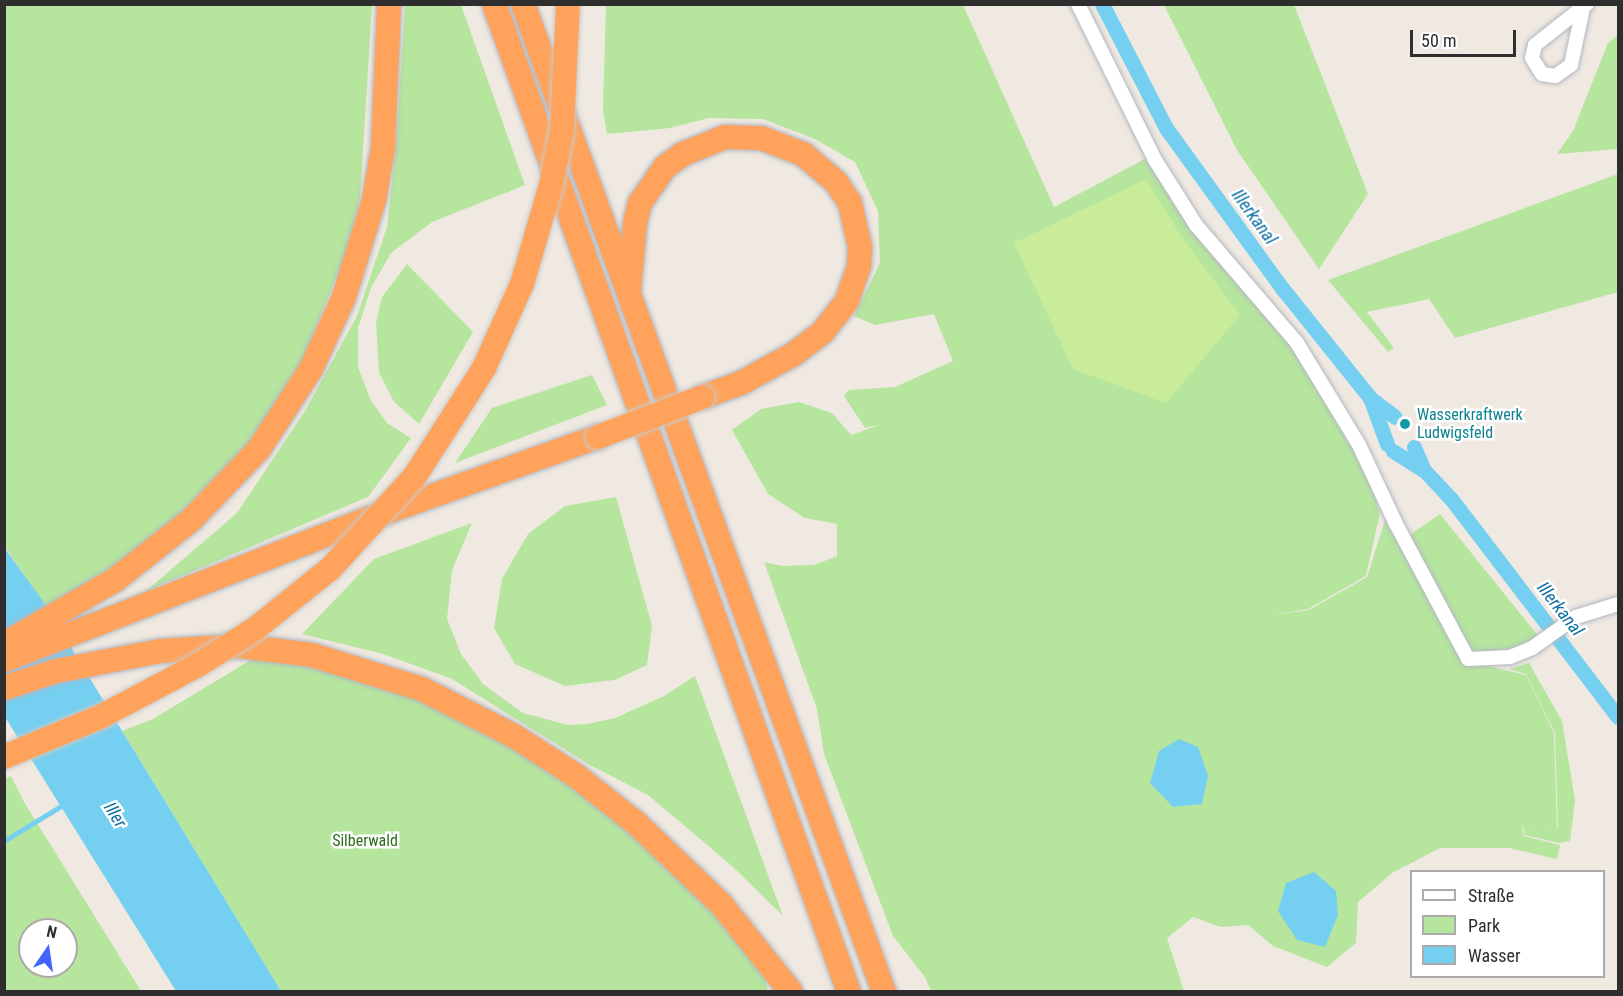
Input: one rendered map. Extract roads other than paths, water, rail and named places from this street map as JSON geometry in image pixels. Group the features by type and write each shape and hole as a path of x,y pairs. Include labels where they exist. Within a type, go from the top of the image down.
{"highway":[{"path":"4,644 115,580 191,520 259,449 327,337 344,297 374,200 383,148 389,4"},
{"path":"494,4 849,992"},
{"path":"523,4 628,298 884,992"},
{"path":"4,757 102,716 198,665 255,629 330,569 414,476 484,368 522,284 551,185 562,130 568,4"},
{"path":"4,660 370,518 598,437 766,370 823,332 847,301 859,266 860,247 850,204 823,168 803,154 761,138 724,137 683,154 665,167 640,203 635,223 628,298"},
{"path":"4,688 56,671 160,651 240,646 301,653 387,676 461,707 575,775 667,850 721,904 791,992"}],"street":[{"path":"1078,4 1155,160 1196,225 1297,343 1359,445 1395,524 1466,656 1473,661 1493,661 1540,643 1573,618 1618,604"},
{"path":"1585,6 1571,65 1555,76 1542,74 1532,58 1535,45 1585,6"}],"water":[{"name":"Iller","path":"4,547 42,600 281,991 176,991 5,717"},
{"path":"1179,739 1198,747 1208,776 1202,804 1173,807 1150,783 1159,751"},
{"path":"1314,872 1336,891 1338,915 1325,947 1297,940 1278,911 1286,883"}],"waterway":[{"name":"Illerkanal","path":"1102,4 1166,128 1282,288 1370,398 1387,444"},
{"path":"1370,398 1395,417"},
{"path":"1414,447 1423,468"},
{"name":"Illerkanal","path":"1393,451 1424,470 1452,500 1618,717"},
{"path":"4,841 66,803"}],"place":[{"name":"Wasserkraftwerk Ludwigsfeld","path":"1405,424"}],"park label":[{"name":"Silberwald","path":"365,841"}]}
